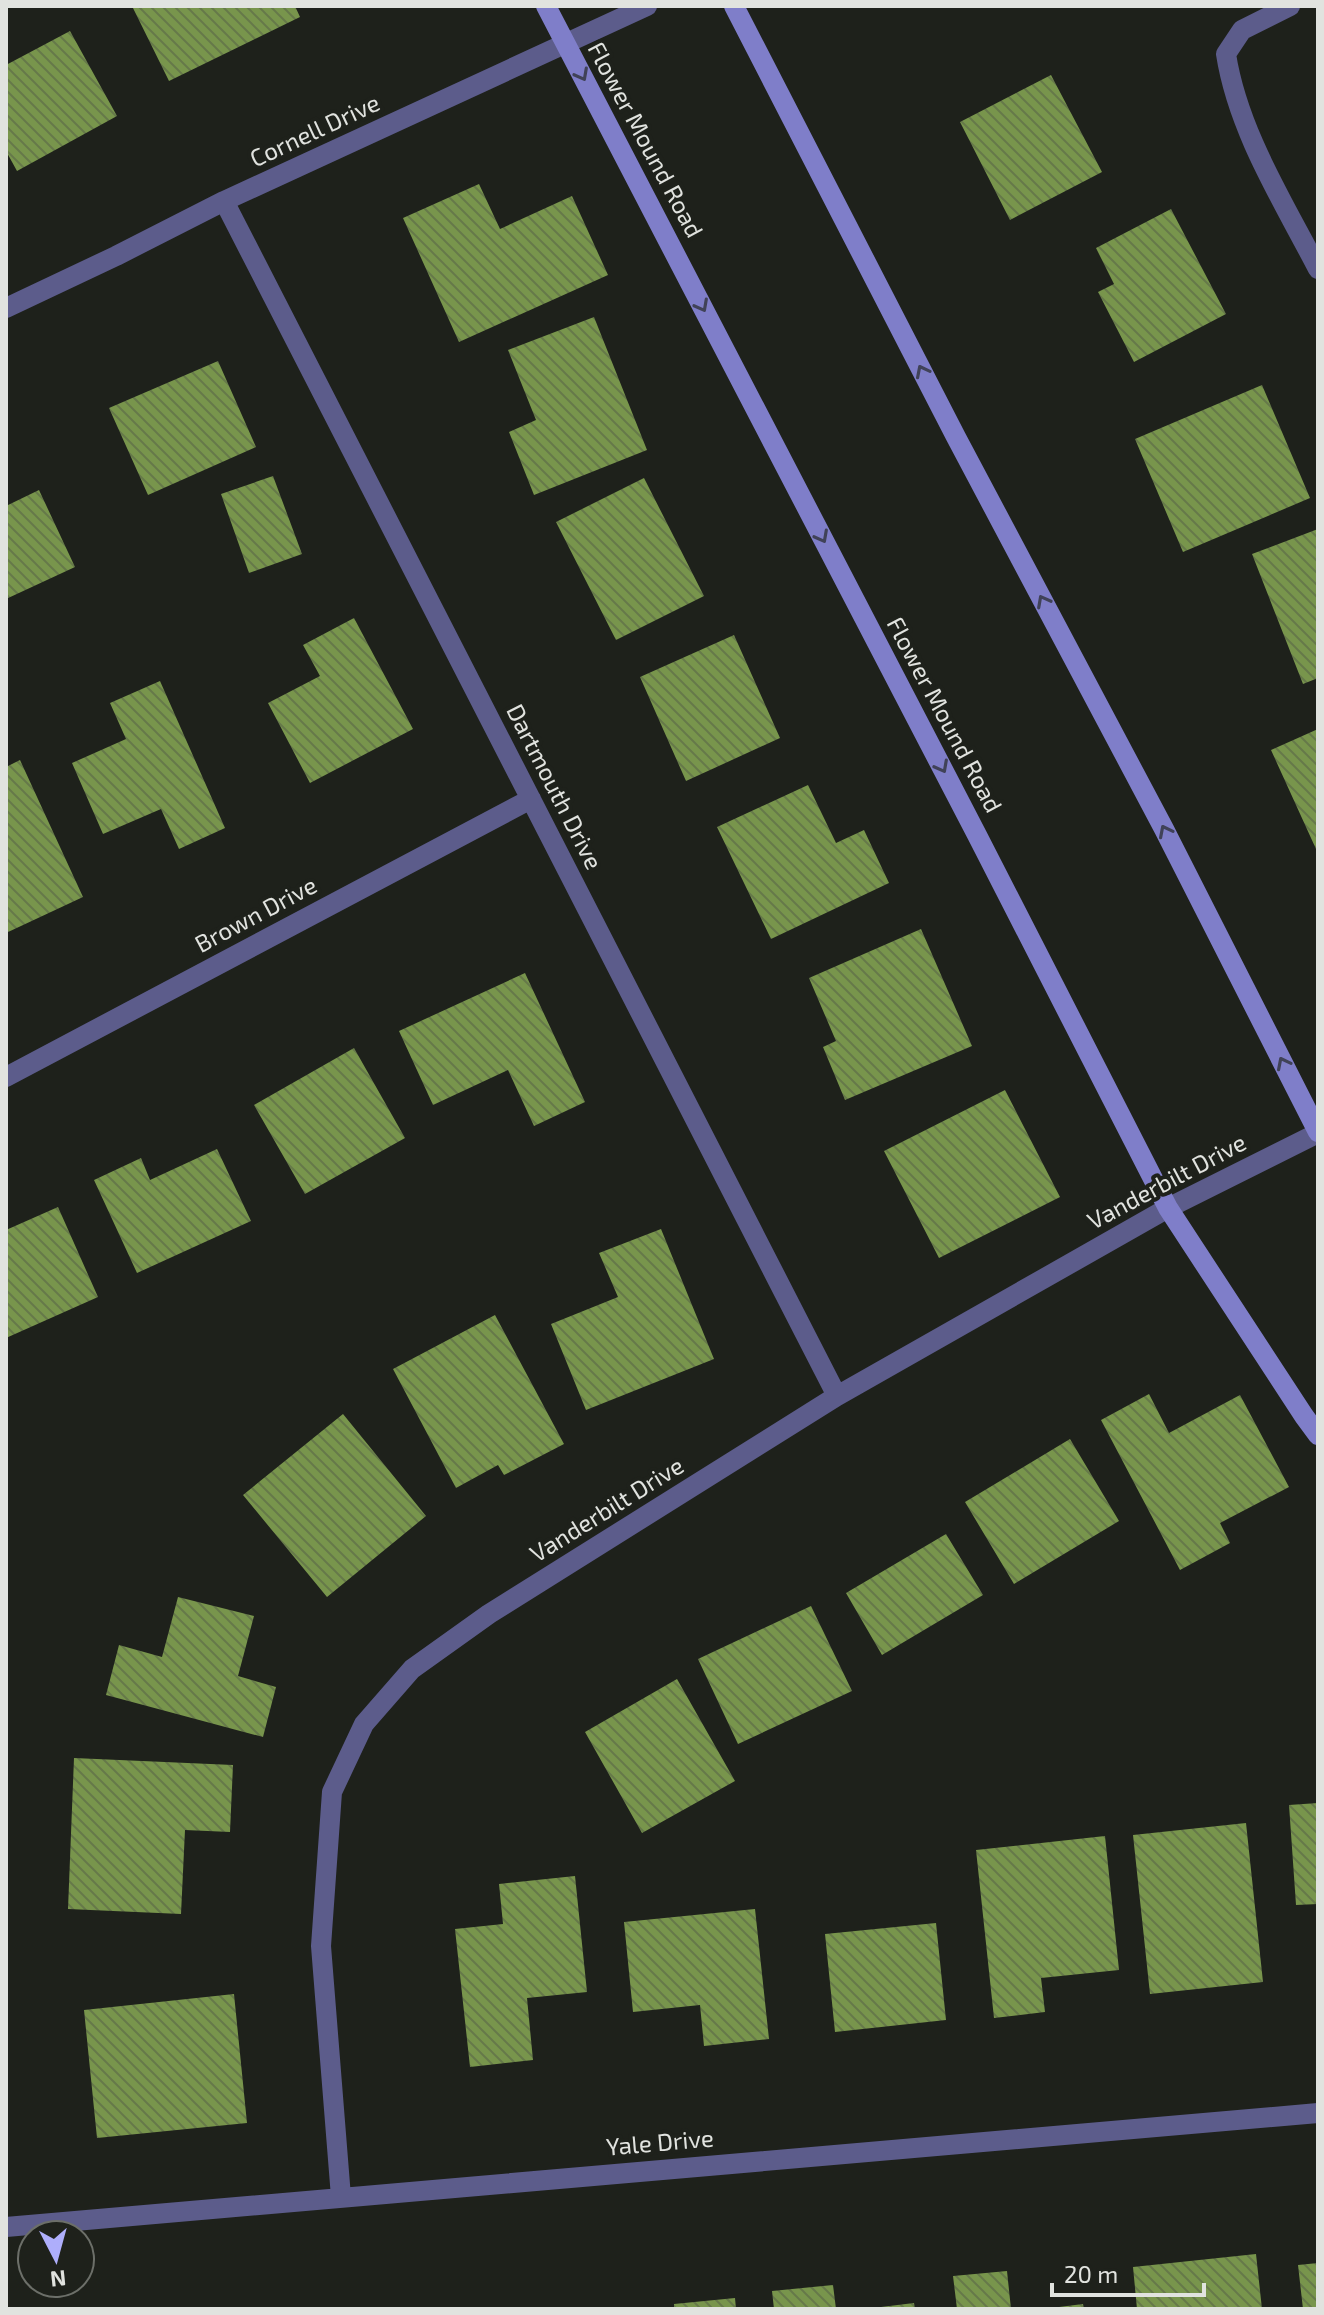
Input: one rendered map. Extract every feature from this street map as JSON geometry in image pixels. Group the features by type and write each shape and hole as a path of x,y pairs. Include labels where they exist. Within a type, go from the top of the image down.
{"main road":[{"name":"Flower Mound Road","path":"546,6 1168,1208 1318,1435"},
{"path":"734,6 956,437 1164,829 1318,1132"}],"street":[{"name":"Cornell Drive","path":"6,308 224,201 647,6"},
{"path":"1290,6 1242,30 1226,54 1231,81 1258,152 1318,269"},
{"name":"Dartmouth Drive","path":"224,201 837,1396"},
{"name":"Brown Drive","path":"6,1077 531,799"},
{"name":"Vanderbilt Drive","path":"341,2197 321,1946 332,1792 364,1724 412,1669 489,1614 837,1396 1168,1208 1318,1132"},
{"name":"Yale Drive","path":"6,2227 1318,2113"}],"building":[{"path":"132,6 295,6 300,17 169,81"},
{"path":"70,31 117,116 17,171 6,151 6,65"},
{"path":"1051,75 1102,172 1010,220 960,122"},
{"path":"479,184 500,229 572,196 608,275 459,342 403,218"},
{"path":"1171,209 1226,314 1134,362 1098,292 1114,284 1096,248"},
{"path":"594,317 647,450 534,495 509,432 536,420 508,350"},
{"path":"218,361 256,447 148,495 109,408"},
{"path":"1262,385 1310,498 1183,552 1135,439"},
{"path":"273,476 302,554 249,573 221,494"},
{"path":"644,478 704,596 616,640 556,522"},
{"path":"39,490 75,567 6,599 6,506"},
{"path":"1318,529 1318,678 1303,684 1252,554"},
{"path":"354,618 413,729 310,783 268,703 320,676 303,645"},
{"path":"734,635 780,738 686,781 640,677"},
{"path":"160,681 225,828 179,849 161,809 103,834 72,763 126,739 110,703"},
{"path":"1318,729 1318,848 1316,849 1271,750"},
{"path":"20,760 83,897 6,933 6,767"},
{"path":"808,785 836,843 864,830 889,883 771,939 717,827"},
{"path":"921,929 972,1046 845,1100 823,1047 836,1041 809,978"},
{"path":"525,973 585,1102 534,1126 508,1070 433,1105 399,1031"},
{"path":"354,1048 405,1138 305,1194 254,1105"},
{"path":"1005,1090 1060,1197 939,1258 884,1151"},
{"path":"217,1149 251,1221 137,1273 94,1180 141,1158 150,1180"},
{"path":"58,1207 98,1297 6,1338 6,1230"},
{"path":"661,1229 714,1359 586,1410 551,1324 618,1297 599,1253"},
{"path":"495,1315 564,1444 504,1475 498,1465 456,1488 393,1369"},
{"path":"1149,1394 1169,1433 1240,1395 1289,1487 1220,1523 1230,1543 1180,1570 1101,1420"},
{"path":"343,1414 426,1516 327,1597 243,1495"},
{"path":"1070,1439 1119,1521 1014,1584 965,1502"},
{"path":"946,1534 983,1595 882,1655 846,1593"},
{"path":"178,1597 254,1616 238,1676 276,1687 263,1737 106,1695 119,1645 162,1657"},
{"path":"811,1606 852,1691 738,1744 698,1659"},
{"path":"677,1679 735,1781 642,1833 585,1732"},
{"path":"74,1758 233,1765 230,1832 185,1830 181,1914 68,1909"},
{"path":"1318,1803 1318,1904 1296,1905 1289,1805"},
{"path":"1246,1823 1263,1982 1150,1994 1133,1835"},
{"path":"1105,1836 1119,1970 1041,1978 1045,2012 994,2018 976,1850"},
{"path":"575,1876 587,1992 527,1998 533,2060 470,2067 455,1929 503,1924 499,1884"},
{"path":"755,1909 769,2039 704,2046 700,2005 633,2012 624,1922"},
{"path":"936,1923 946,2020 835,2032 825,1934"},
{"path":"234,1994 247,2123 97,2138 84,2010"},
{"path":"1256,2254 1262,2309 1137,2309 1133,2267"},
{"path":"1318,2263 1318,2309 1303,2309 1298,2265"},
{"path":"1007,2271 1011,2309 957,2309 953,2276"},
{"path":"833,2285 836,2309 774,2309 772,2291"},
{"path":"735,2298 736,2309 674,2309 674,2304"},
{"path":"914,2303 915,2309 881,2309 881,2307"},
{"path":"1083,2304 1084,2309 1059,2309 1059,2307"}]}
